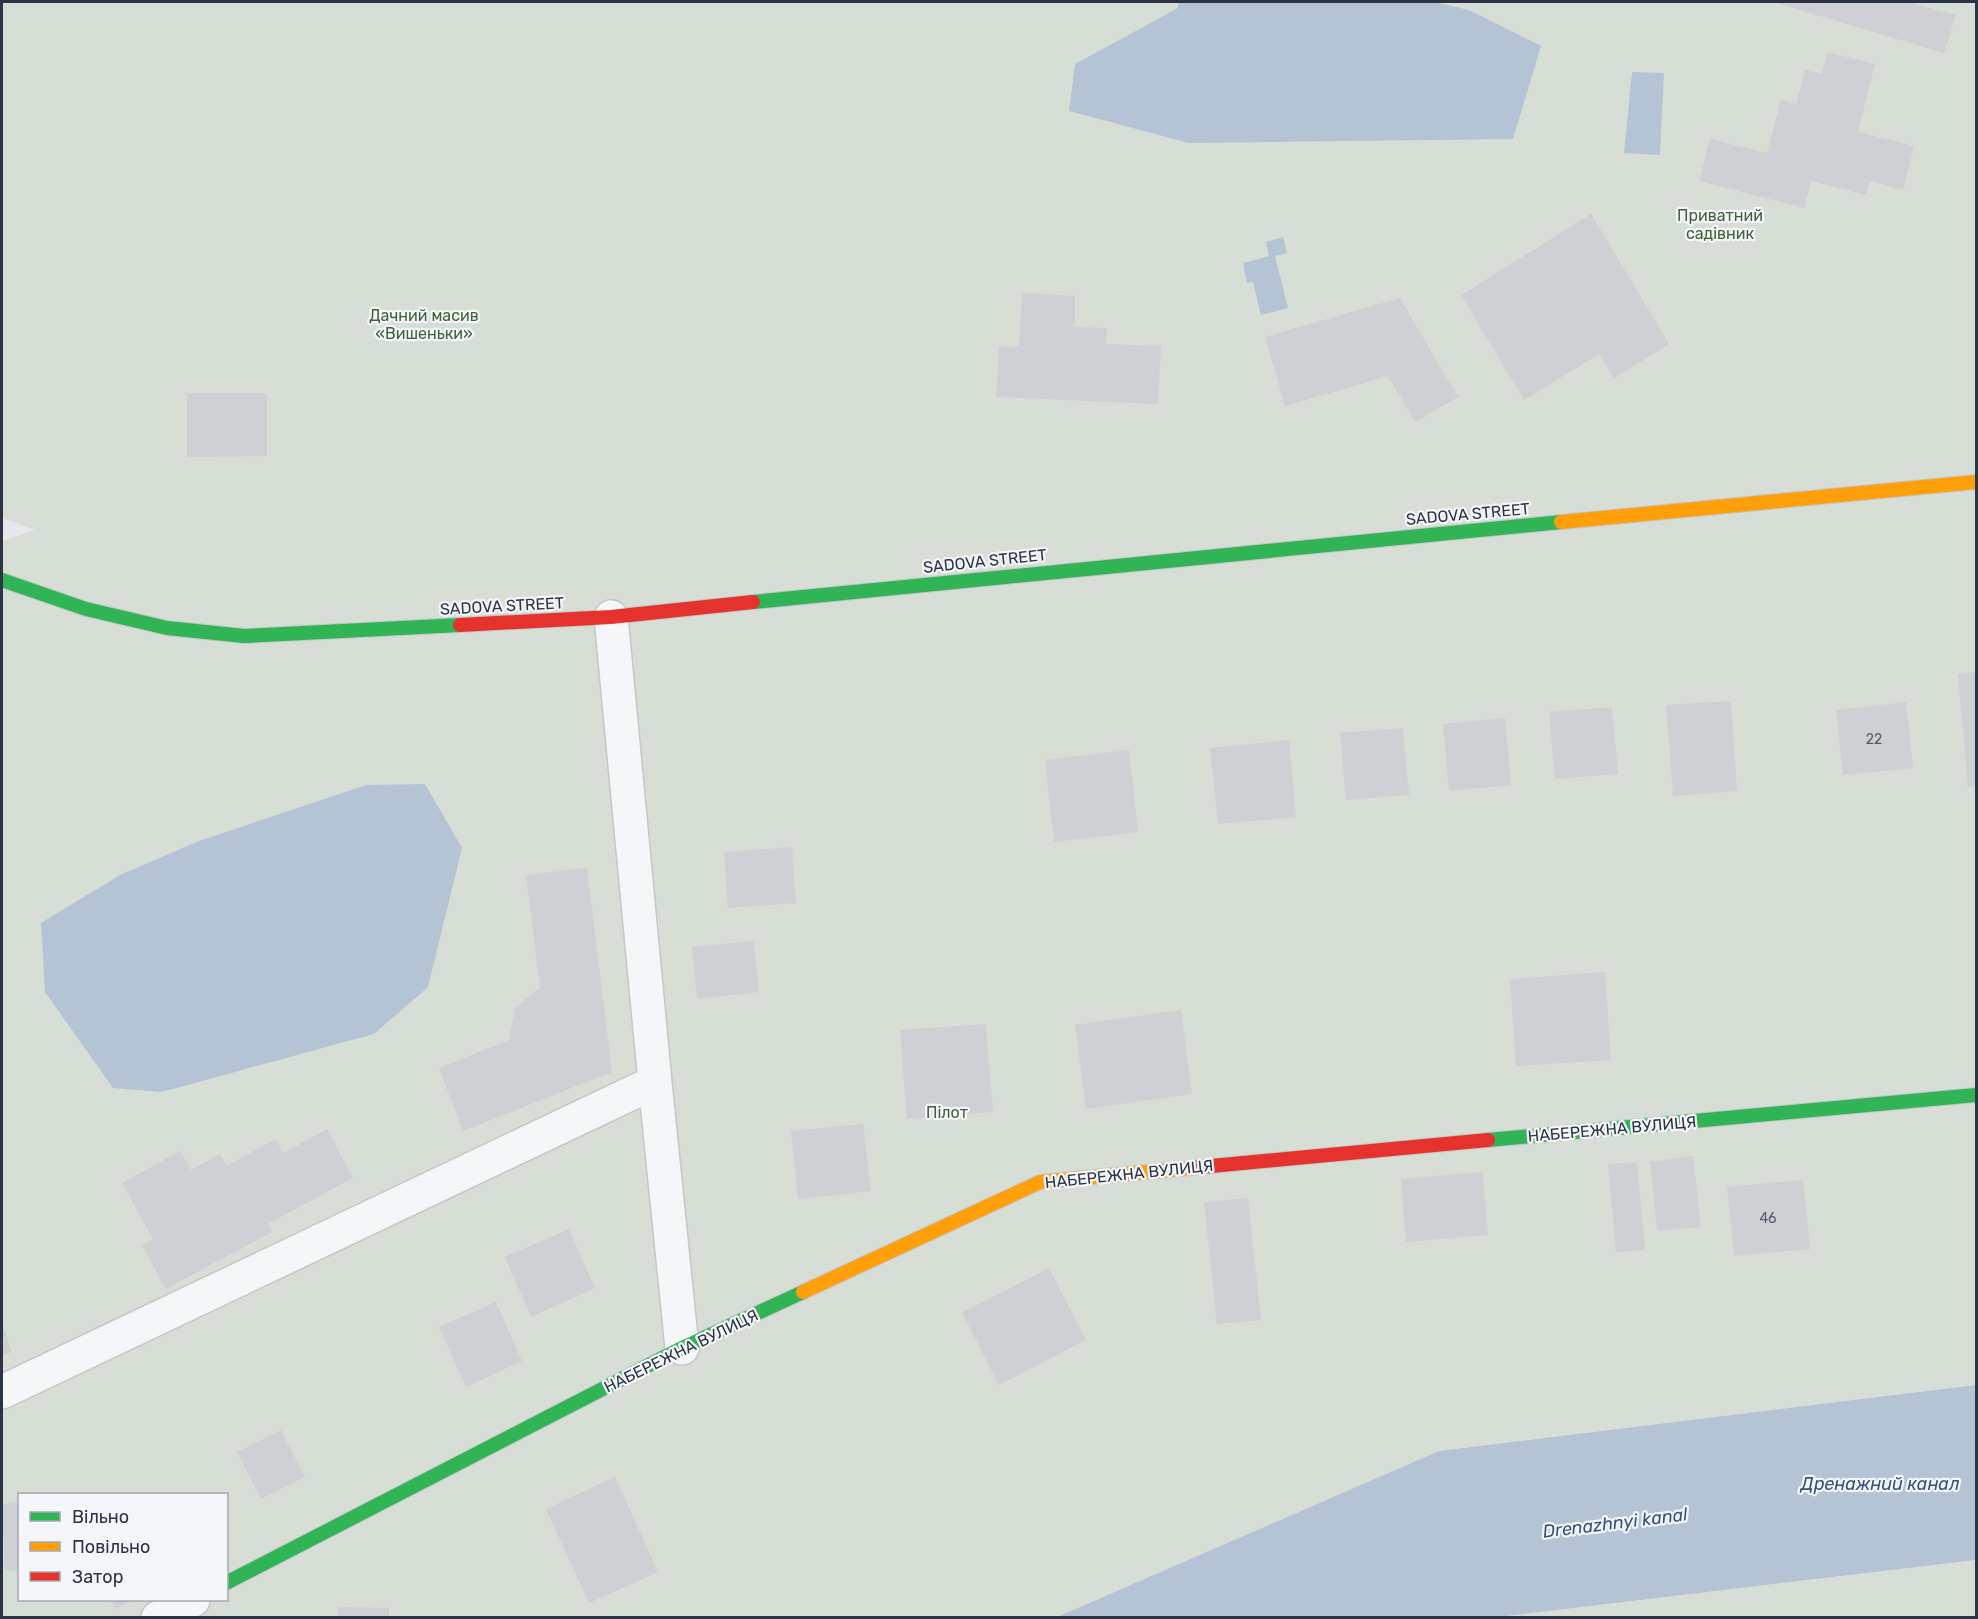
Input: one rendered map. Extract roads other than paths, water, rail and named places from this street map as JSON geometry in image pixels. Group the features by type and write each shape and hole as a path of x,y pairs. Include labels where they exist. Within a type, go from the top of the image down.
{"street":[{"name":"SADOVA STREET","path":"2,580 86,609 167,628 244,636 611,617 931,582 1977,482"},
{"path":"611,617 682,1348"},
{"path":"2,1392 655,1082"},
{"name":"НАБЕРЕЖНА ВУЛИЦЯ","path":"228,1581 682,1348 1040,1182 1977,1095"},
{"path":"158,1617 190,1601"}],"water":[{"path":"1178,2 1434,2 1469,10 1541,46 1513,139 1189,143 1069,111 1075,64 1178,8"},
{"path":"1632,72 1664,73 1660,155 1624,153"},
{"path":"1283,237 1287,253 1275,256 1288,308 1261,315 1253,282 1247,283 1243,263 1269,256 1266,242"},
{"path":"425,784 462,848 428,987 374,1034 162,1092 113,1088 45,992 41,923 120,875 199,841 366,785"},
{"name":"Дренажний канал","path":"1976,1385 1976,1560 1498,1617 1057,1617 1439,1451"}],"park label":[{"name":"Приватний садівник","path":"1720,224"},
{"name":"Дачний масив «Вишеньки»","path":"424,324"},
{"name":"Пілот","path":"947,1112"}],"water label":[{"name":"Drenazhnyi kanal","path":"1615,1523"}]}
